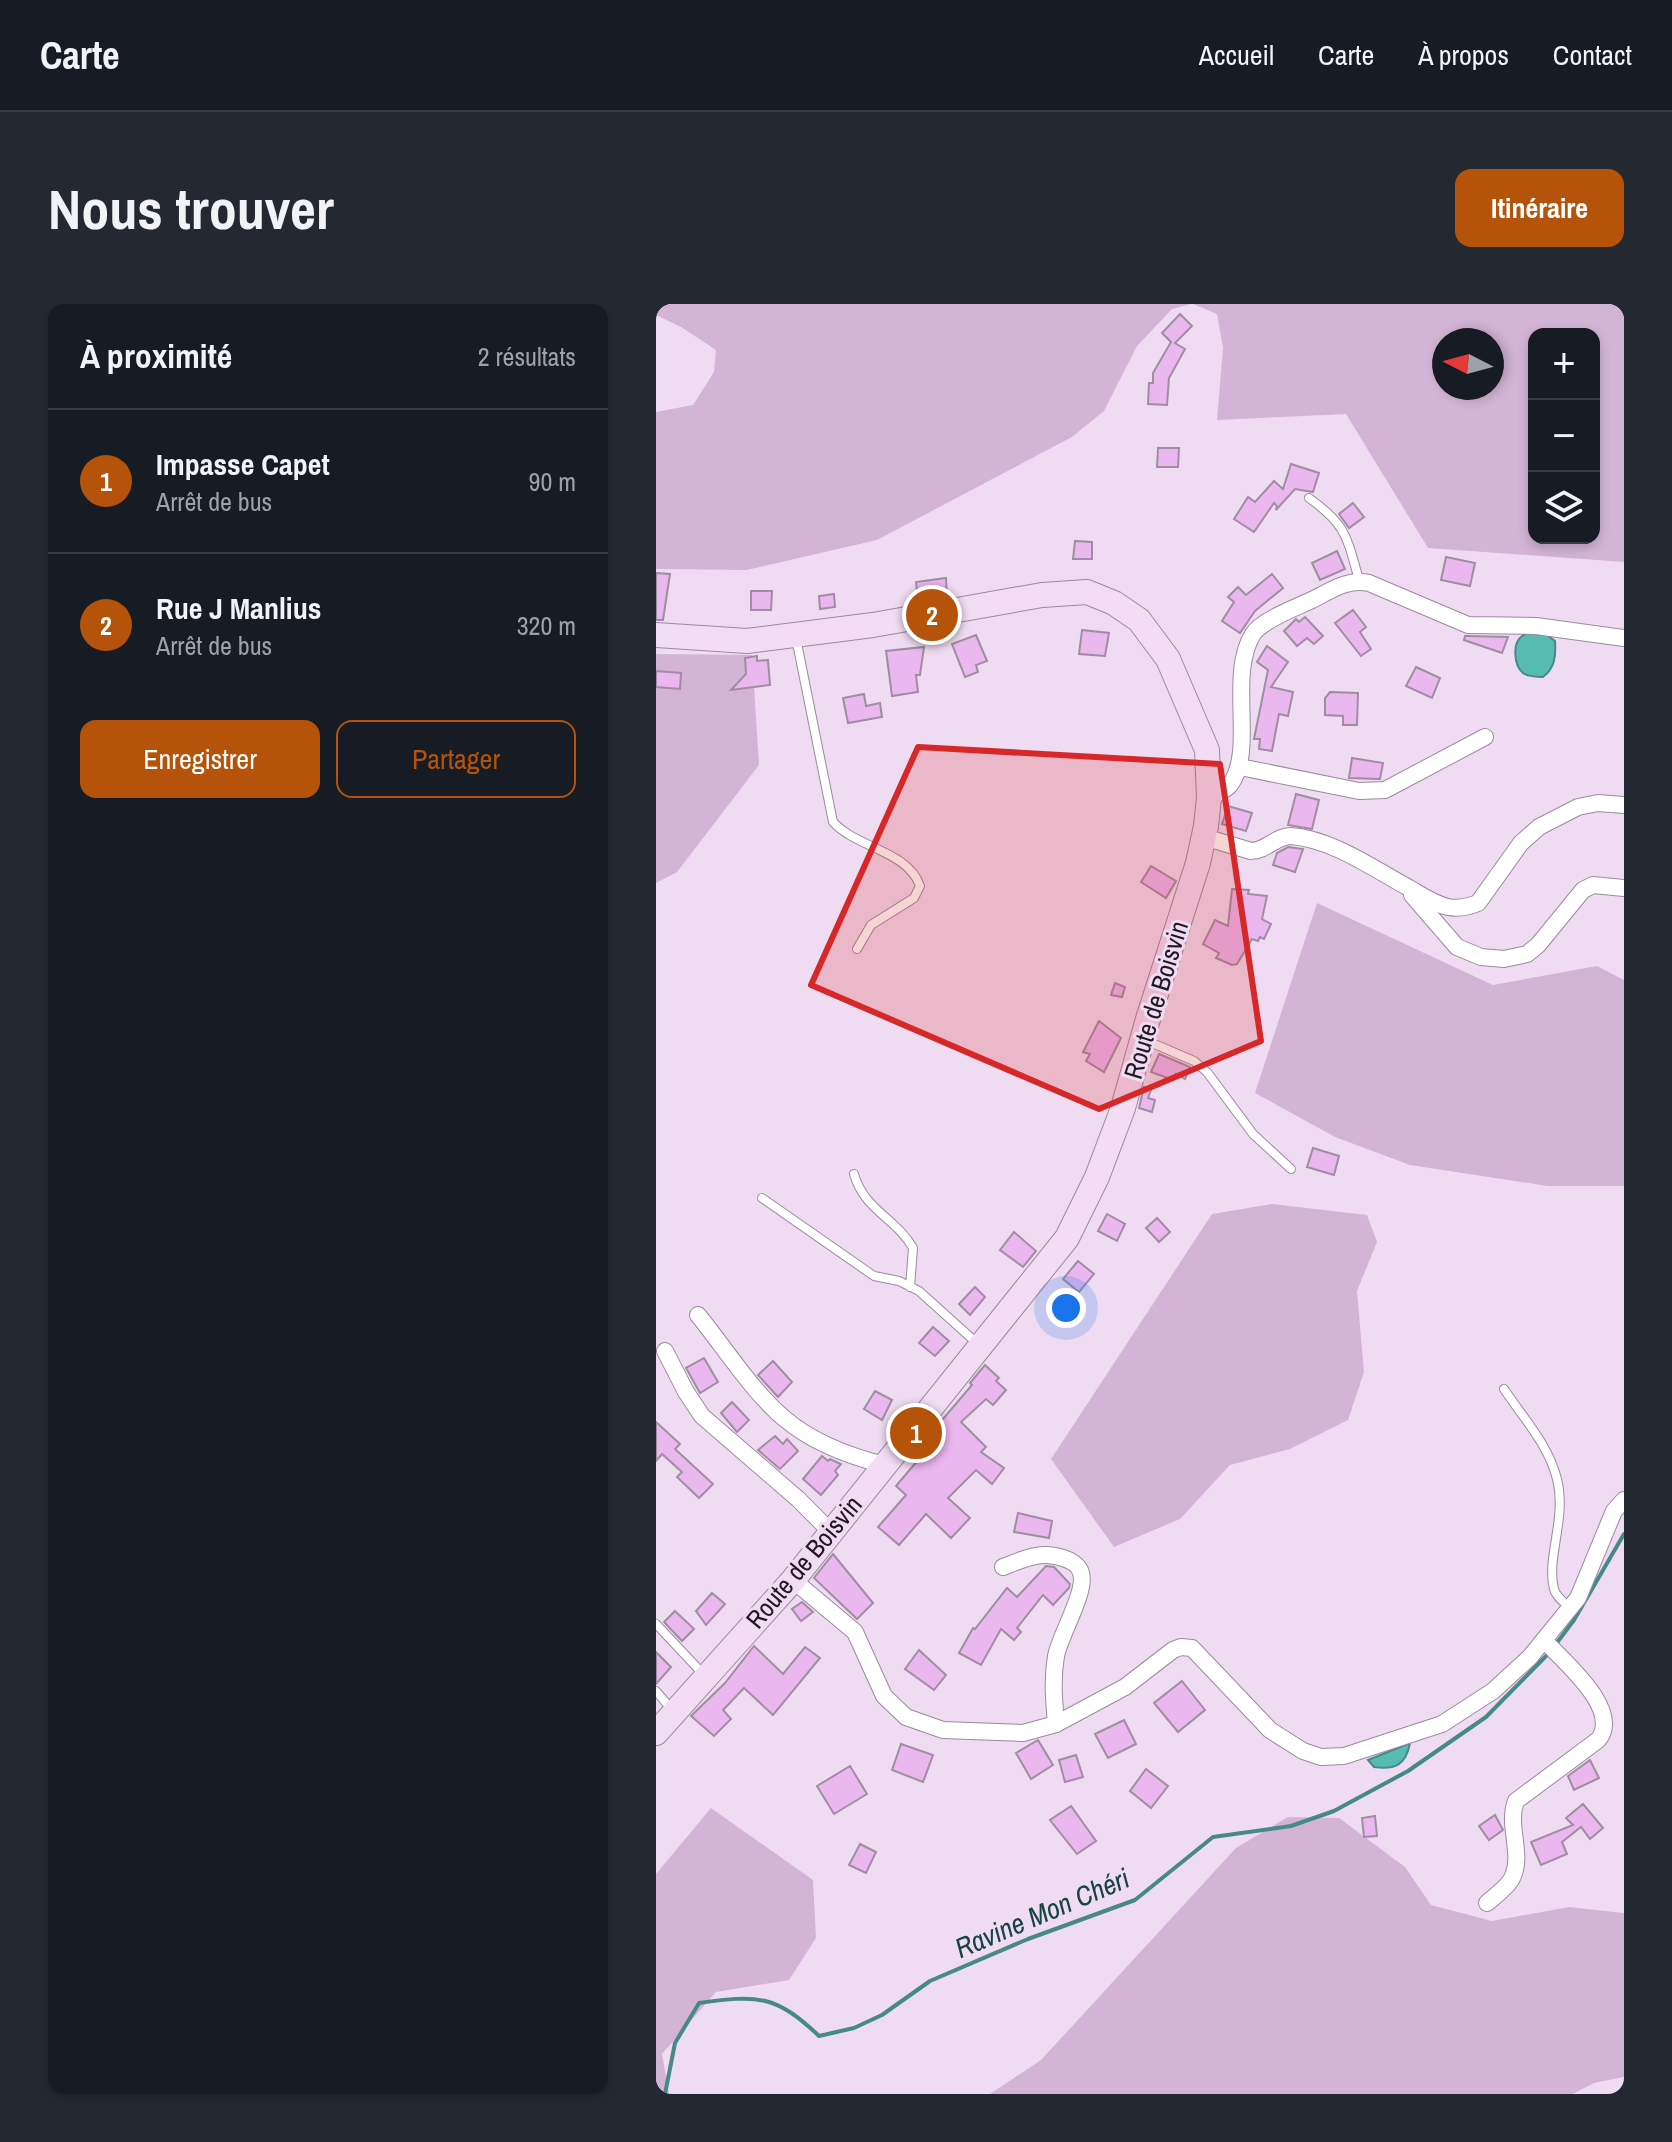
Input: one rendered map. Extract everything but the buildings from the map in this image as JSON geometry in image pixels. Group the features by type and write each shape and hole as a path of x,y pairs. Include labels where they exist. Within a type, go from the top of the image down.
{"main road":[{"name":"Route de Boisvin","path":"656,635 747,641 873,625 1042,595 1087,592 1114,603 1139,620 1168,659 1207,750 1209,798 1198,863 1123,1108 1097,1177 1067,1238 793,1580 656,1733"}],"street":[{"path":"1209,798 1229,788 1240,767 1242,679 1248,645 1254,631 1345,584 1359,580 1468,625 1536,626 1624,638"},
{"path":"1240,767 1359,791 1385,790 1485,737"},
{"path":"1204,837 1251,851 1259,851 1281,838 1296,838 1340,850 1447,906 1467,907 1478,903 1521,843 1539,827 1578,807 1598,803 1624,805"},
{"path":"1403,885 1457,947 1481,957 1504,959 1527,954 1538,945 1583,890 1593,885 1624,888"},
{"path":"698,1315 769,1404 786,1420 833,1449 884,1465"},
{"path":"665,1351 702,1416 798,1499 831,1532"},
{"path":"793,1580 855,1632 884,1696 906,1717 943,1730 1023,1733 1056,1724 1125,1687 1181,1647 1192,1648 1270,1730 1303,1751 1321,1757 1344,1756 1442,1724 1493,1691 1530,1657 1578,1598 1614,1511 1624,1500"},
{"path":"1003,1567 1037,1554 1072,1561 1081,1573 1081,1586 1056,1654 1053,1677 1056,1724"},
{"path":"1487,1903 1509,1883 1514,1874 1516,1861 1512,1811 1516,1801 1598,1740 1605,1725 1604,1713 1594,1694 1544,1640"}],"lane":[{"path":"1309,498 1333,515 1347,535 1359,580"},
{"path":"795,635 833,822 842,831 904,864 916,875 920,886 914,898 871,925 857,949"},
{"path":"1142,1038 1194,1061 1207,1072 1253,1134 1291,1169"},
{"path":"854,1174 859,1191 866,1200 899,1229 913,1248 910,1287"},
{"path":"762,1198 874,1276 899,1281 919,1291 980,1346"},
{"path":"1504,1389 1538,1434 1556,1477 1562,1506 1553,1575 1555,1593 1570,1608"},
{"path":"656,1624 706,1677"},
{"path":"656,1691 674,1712"}],"highlighted area":[{"path":"918,747 1220,764 1261,1041 1099,1109 811,985"}],"shaded area":[{"path":"656,304 1191,304 1172,309 1137,346 1104,411 1072,437 877,540 747,570 656,569 656,412 693,405 714,372 716,350 656,315"},
{"path":"1193,304 1615,304 1624,311 1624,562 1428,548 1346,414 1217,420 1223,348 1217,314"},
{"path":"1541,630 1555,641 1554,661 1543,677 1530,676 1520,670 1515,654 1517,644 1524,635"},
{"path":"656,654 752,655 759,765 677,872 656,883"},
{"path":"1317,903 1493,985 1597,966 1624,980 1624,1186 1548,1186 1410,1165 1335,1137 1255,1093"},
{"path":"1272,1204 1367,1215 1377,1242 1357,1291 1364,1372 1348,1420 1290,1449 1230,1465 1180,1519 1114,1547 1051,1459 1212,1214"},
{"path":"1410,1743 1406,1756 1394,1767 1374,1767 1368,1760"},
{"path":"711,1808 813,1880 816,1938 789,1980 716,1992 662,2054 669,2094 656,2094 656,1874"},
{"path":"1288,1817 1339,1818 1405,1867 1431,1905 1492,1921 1569,1907 1624,1913 1624,2077 1594,2083 1573,2094 990,2094 1041,2060 1236,1848"}],"waterway":[{"name":"Ravine Mon Chéri","path":"1556,1644 1574,1620 1624,1534"},
{"name":"Ravine Mon Chéri","path":"665,2094 675,2043 699,2003 736,1999 764,2001 790,2012 819,2036 854,2028 882,2015 930,1981 1028,1939 1135,1900 1213,1837 1291,1826 1334,1811 1408,1771 1486,1717 1551,1651"}],"place":[{"name":"Rue J Manlius","path":"932,615"},
{"name":"Impasse Capet","path":"916,1433"}]}
